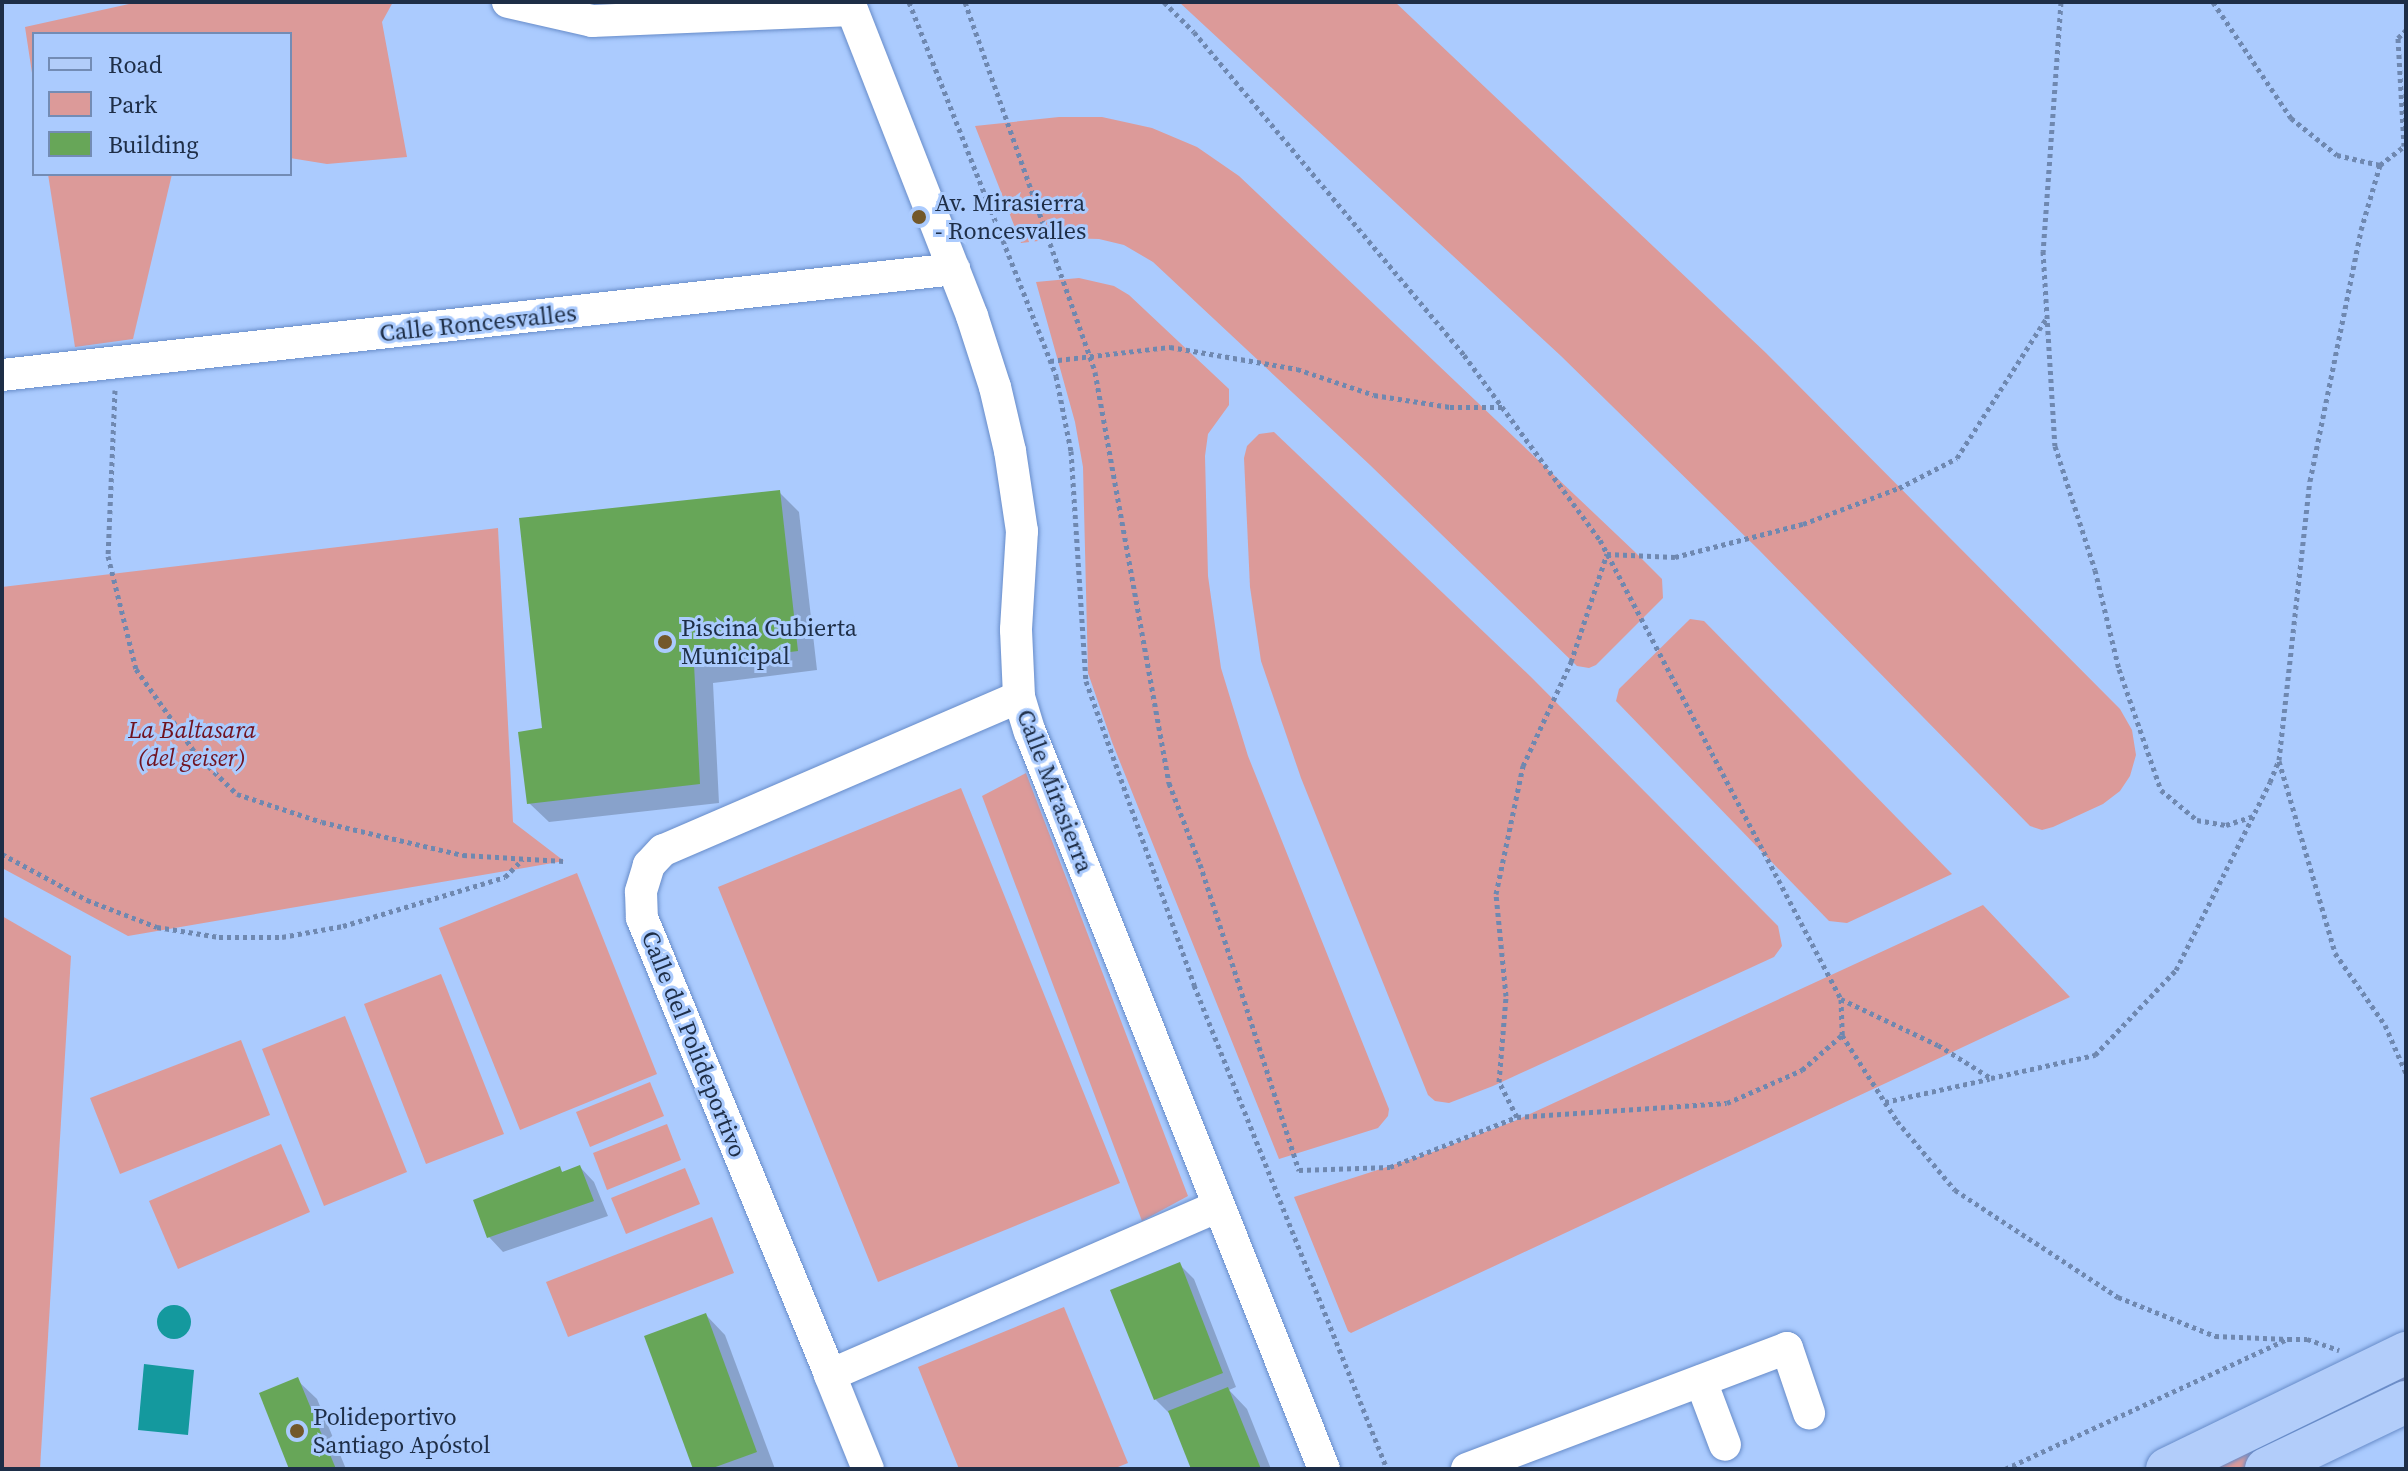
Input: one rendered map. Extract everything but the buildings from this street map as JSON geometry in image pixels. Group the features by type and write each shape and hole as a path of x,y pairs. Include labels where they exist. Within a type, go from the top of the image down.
{"main road":[{"path":"2167,1469 2406,1353"},
{"path":"2266,1469 2406,1402"}],"street":[{"path":"508,2 592,21 850,6"},
{"name":"Calle Mirasierra","path":"850,6 954,269 995,387 1010,451 1022,531 1016,630 1019,697 1030,732 1324,1469"},
{"name":"Calle Roncesvalles","path":"2,375 116,365 954,269"},
{"name":"Calle del Polideportivo","path":"868,1469 642,918 641,892 649,865 663,850 1019,697"},
{"path":"830,1375 1217,1207"},
{"path":"1467,1469 1787,1348 1809,1413"},
{"path":"1701,1381 1725,1445"}],"path":[{"path":"909,2 1050,361 1071,451 1086,681 1194,985 1387,1469"},
{"path":"965,2 1095,372 1169,783 1200,864 1299,1170 1390,1167 1517,1117 1727,1103 1802,1070 1842,1035"},
{"path":"1164,2 1194,32 1502,407 1607,554 1841,999 1842,1035 1885,1102 1955,1190 2118,1297 2215,1336 2307,1339 2348,1349"},
{"path":"2061,2 2043,251 2055,446 2095,570 2119,669 2161,790 2197,820 2226,825 2253,816"},
{"path":"2213,2 2291,118 2337,155 2380,165"},
{"path":"1885,1102 2095,1055 2176,970 2253,816 2279,760 2310,481 2361,230 2380,165 2404,146 2398,38 2406,30"},
{"path":"1607,554 1675,557 1803,524 1899,488 1957,458 2046,319"},
{"path":"1050,361 1170,347 1297,369 1374,395 1450,407 1502,407"},
{"path":"116,365 108,556 136,669 197,755 237,794 322,822 463,855 564,861"},
{"path":"1517,1117 1499,1082 1506,996 1496,894 1523,766 1571,662 1607,554"},
{"path":"2279,760 2335,953 2385,1025 2406,1073"},
{"path":"2,854 87,900 157,927 219,937 282,937 343,926 505,877 524,858"},
{"path":"1841,999 1938,1045 1991,1078"},
{"path":"2005,1469 2288,1339"}],"green space":[{"path":"138,2 393,2 382,22 407,157 327,164 292,158 292,32 32,32 32,73 25,27"},
{"path":"1179,2 1395,2 1766,353 2120,709 2132,730 2136,755 2130,776 2120,791 2103,804 2053,827 2042,830 2030,826 1759,550 1561,356"},
{"path":"1059,117 1102,117 1152,128 1197,147 1239,176 1636,553 1662,579 1663,598 1596,665 1589,668 1577,666 1370,465 1153,262 1124,245 1099,239 1064,238 1021,243 975,126"},
{"path":"48,176 172,176 133,339 75,347"},
{"path":"1079,278 1114,286 1129,295 1229,389 1229,405 1208,434 1205,456 1208,576 1221,668 1248,756 1389,1109 1388,1116 1378,1128 1279,1159 1112,742 1088,673 1083,467 1075,422 1036,282"},
{"path":"1274,432 1531,677 1778,926 1782,946 1774,957 1493,1086 1449,1103 1435,1101 1428,1095 1301,778 1261,661 1250,587 1244,458 1247,446 1259,434"},
{"name":"La Baltasara (del geiser)","path":"498,528 513,822 564,861 128,936 2,868 2,587"},
{"path":"1690,619 1704,621 1952,874 1847,923 1829,921 1616,701 1619,689"},
{"path":"1026,773 1188,1196 1142,1221 982,796"},
{"path":"961,788 1120,1183 878,1282 718,887"},
{"path":"577,873 657,1074 520,1130 439,928"},
{"path":"1983,905 2070,997 1351,1333 1348,1331 1294,1197 1430,1153 1517,1120"},
{"path":"2,916 71,956 40,1469 2,1469"},
{"path":"441,974 504,1134 426,1164 364,1004"},
{"path":"345,1016 407,1172 324,1206 262,1049"},
{"path":"241,1040 270,1115 120,1174 90,1098"},
{"path":"650,1082 664,1116 590,1147 576,1112"},
{"path":"667,1124 681,1160 607,1190 593,1153"},
{"path":"281,1144 310,1212 178,1269 149,1201"},
{"path":"685,1168 700,1204 626,1234 611,1198"},
{"path":"712,1217 734,1273 568,1337 546,1282"},
{"path":"1064,1307 1128,1463 1113,1469 959,1469 918,1367"},
{"path":"2406,1375 2406,1389 2242,1469 2209,1469"}],"shaded area":[{"path":"174,1305 186,1310 191,1322 186,1334 174,1339 162,1334 157,1322 162,1310"},
{"path":"144,1364 194,1370 188,1435 138,1430"}],"place":[{"name":"Av. Mirasierra - Roncesvalles","path":"919,217"},
{"name":"Piscina Cubierta Municipal","path":"665,642"},
{"name":"Polideportivo Santiago Apóstol","path":"297,1431"}]}
